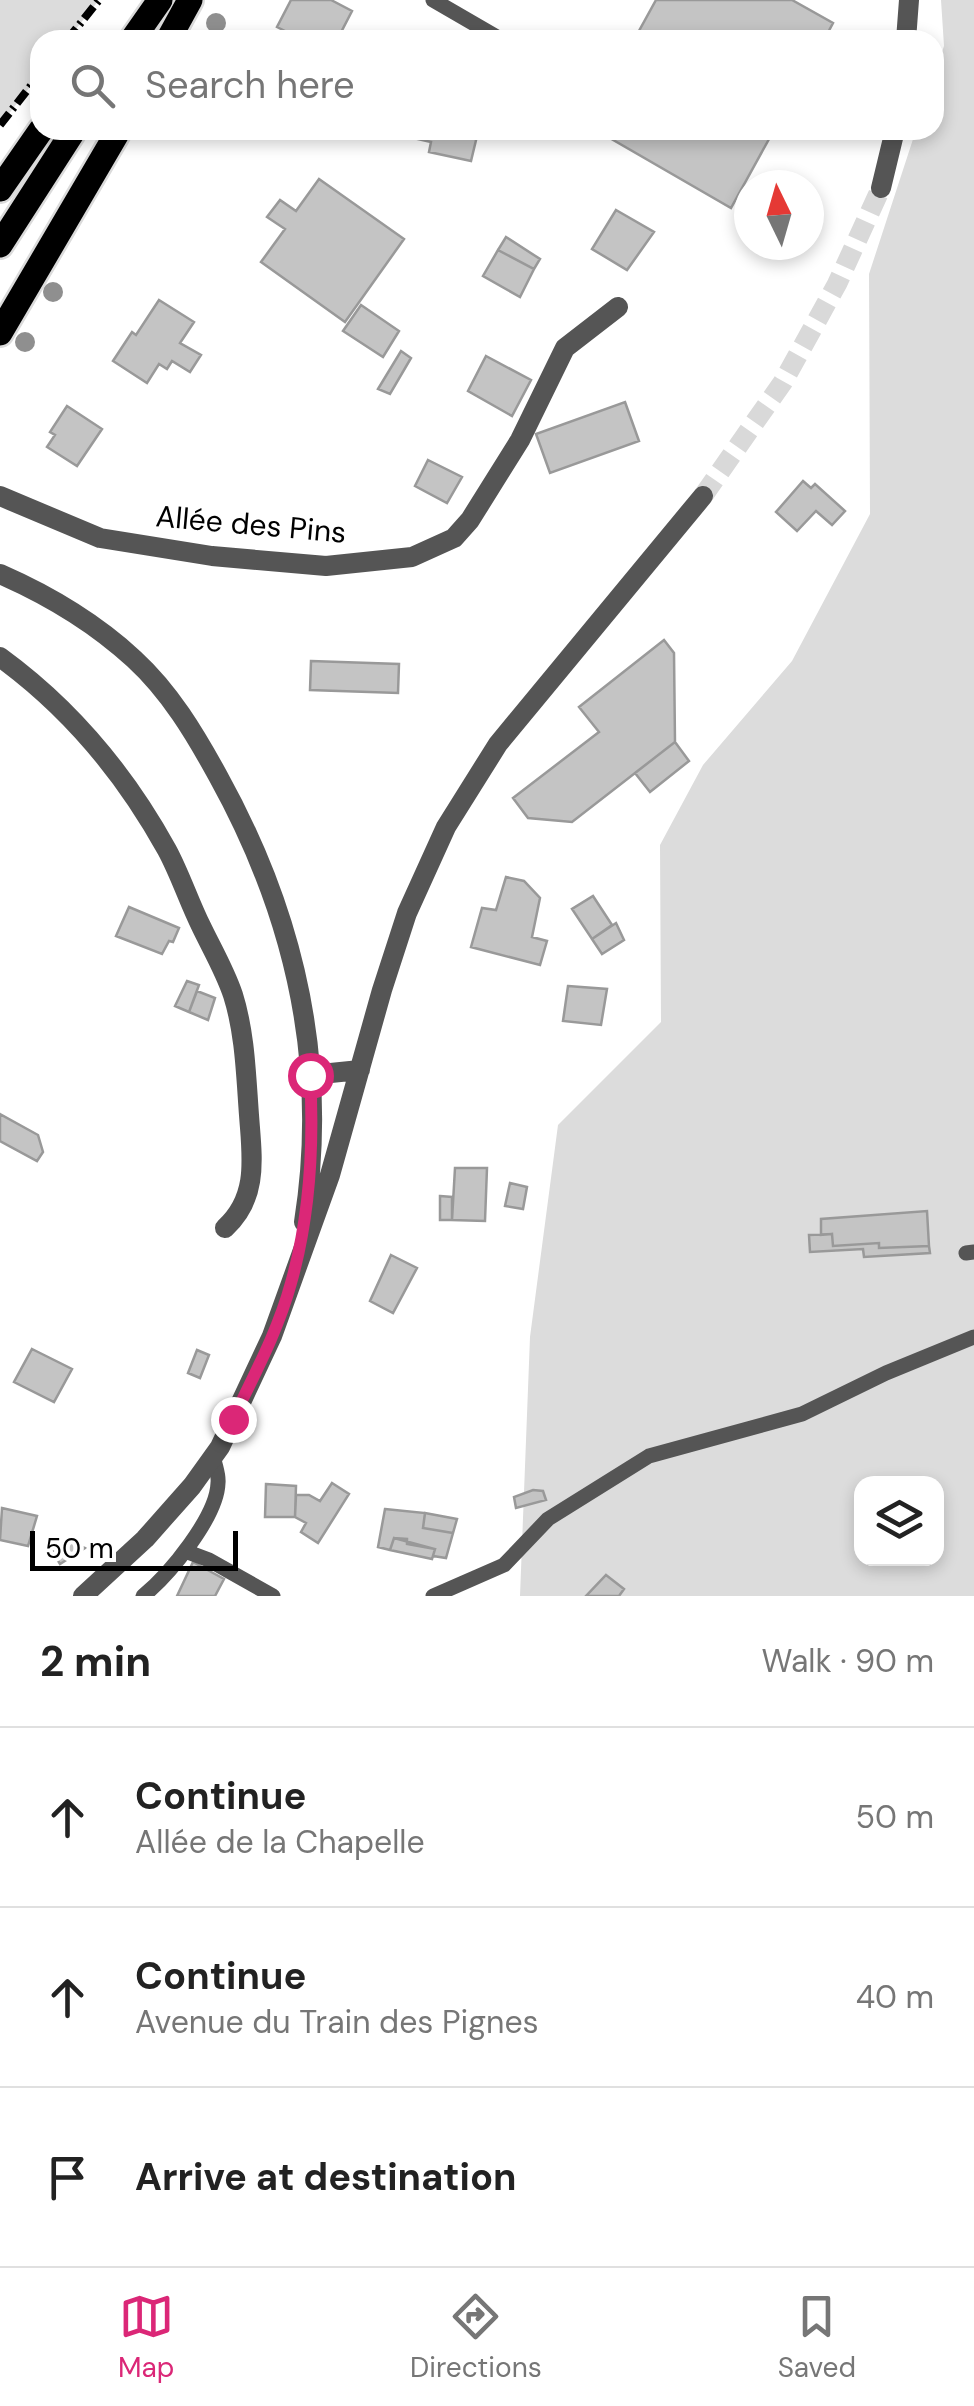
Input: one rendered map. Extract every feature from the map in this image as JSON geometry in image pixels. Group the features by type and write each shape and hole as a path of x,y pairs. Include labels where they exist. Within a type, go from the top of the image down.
{"main road":[{"path":"136,30 160,0"},
{"path":"174,30 190,0"},
{"path":"0,189 34,140"},
{"path":"0,245 68,140"},
{"path":"4,323 113,140"}],"street":[{"path":"907,30 909,0"},
{"path":"881,188 892,140"},
{"name":"Allée des Pins","path":"0,496 100,538 212,556 326,566 412,557 454,538 470,520 520,440 565,348 618,308"},
{"path":"82,1596 144,1539 214,1459 272,1336 292,1283 330,1174 408,913 439,842 471,785 498,744 703,496"},
{"path":"0,574 72,612 134,659 165,693 233,802 274,894 293,953 310,1075 311,1164 292,1283"},
{"path":"0,657 81,726 128,788 168,852 219,960 240,1021 252,1178 246,1202 225,1228"},
{"path":"310,1075 360,1070"}],"lane":[{"path":"433,0 485,30"},
{"path":"433,1596 504,1565 548,1519 650,1456 802,1414 886,1373 974,1338"},
{"path":"143,1596 185,1552 213,1502 218,1482 214,1459"},
{"path":"185,1552 209,1560 273,1596"}],"shaded area":[{"path":"0,0 99,0 75,30 30,30 30,87 0,125"},
{"path":"941,0 974,0 974,1596 520,1596 530,1337 558,1125 661,1022 660,845 703,765 792,661 870,514 869,274 913,140 944,140"}],"building":[{"path":"291,0 331,0 352,11 342,30 277,27"},
{"path":"656,0 792,0 833,23 829,30 640,30"},
{"path":"422,140 476,140 471,161 429,152 431,142"},
{"path":"613,140 768,140 752,170 734,170 731,208"},
{"path":"319,179 404,239 345,322 261,262 285,229 267,217 280,200 296,211"},
{"path":"616,210 654,232 627,270 592,249"},
{"path":"506,237 540,259 534,269 498,250"},
{"path":"498,250 534,269 520,297 483,276"},
{"path":"159,300 194,322 180,343 201,355 190,372 172,361 167,369 159,364 147,383 113,361"},
{"path":"361,305 399,331 383,357 343,331"},
{"path":"401,351 411,358 390,394 378,389"},
{"path":"486,356 531,380 512,416 468,391"},
{"path":"625,402 639,441 550,473 536,434"},
{"path":"67,406 102,429 77,466 47,447 55,435 50,432"},
{"path":"428,460 462,477 447,503 415,486"},
{"path":"803,481 811,488 815,484 845,511 832,525 816,511 797,531 776,512"},
{"path":"664,640 674,653 675,742 572,822 528,818 513,798 599,732 579,707"},
{"path":"311,661 399,664 398,693 310,690"},
{"path":"675,742 689,761 650,792 635,773"},
{"path":"506,877 524,881 540,898 532,937 547,941 540,965 471,947 482,908 496,910"},
{"path":"593,896 612,925 592,939 572,909"},
{"path":"129,907 179,928 162,954 116,936"},
{"path":"616,923 624,940 602,954 592,939"},
{"path":"187,981 199,985 189,1012 175,1006"},
{"path":"568,986 607,989 601,1025 563,1021"},
{"path":"197,991 215,998 208,1020 189,1012"},
{"path":"0,1114 38,1135 43,1152 37,1161 0,1141"},
{"path":"455,1168 487,1168 485,1221 452,1220"},
{"path":"510,1183 527,1187 523,1209 505,1206"},
{"path":"440,1196 452,1197 452,1220 440,1220"},
{"path":"927,1211 929,1246 833,1246 832,1234 821,1235 821,1219"},
{"path":"832,1234 833,1246 929,1246 930,1253 864,1257 863,1249 810,1252 809,1235"},
{"path":"391,1255 417,1268 393,1313 370,1301"},
{"path":"32,1349 72,1369 54,1402 14,1382"},
{"path":"197,1350 209,1355 200,1378 188,1373"},
{"path":"332,1483 349,1494 318,1543 301,1532 306,1523 295,1517 296,1495 309,1495 320,1501"},
{"path":"266,1484 296,1486 295,1517 265,1517"},
{"path":"533,1490 543,1491 546,1500 516,1508 514,1497"},
{"path":"2,1508 37,1516 28,1546 0,1540"},
{"path":"385,1509 425,1513 423,1528 453,1533 446,1558 433,1556 435,1549 407,1544 407,1539 394,1538 390,1550 378,1547"},
{"path":"425,1513 457,1519 453,1533 423,1528"},
{"path":"394,1538 435,1549 432,1559 390,1550"},
{"path":"64,1540 85,1548 60,1564 51,1549"},
{"path":"193,1562 224,1579 215,1596 177,1596"},
{"path":"606,1575 624,1589 619,1596 586,1596"}],"tunnel":[{"path":"703,496 783,382 837,284 881,188"}],"railway":[{"path":"75,30 99,0"},
{"path":"0,125 30,87"}],"route":[{"path":"233,1419 292,1283 311,1164 310,1075"}]}
